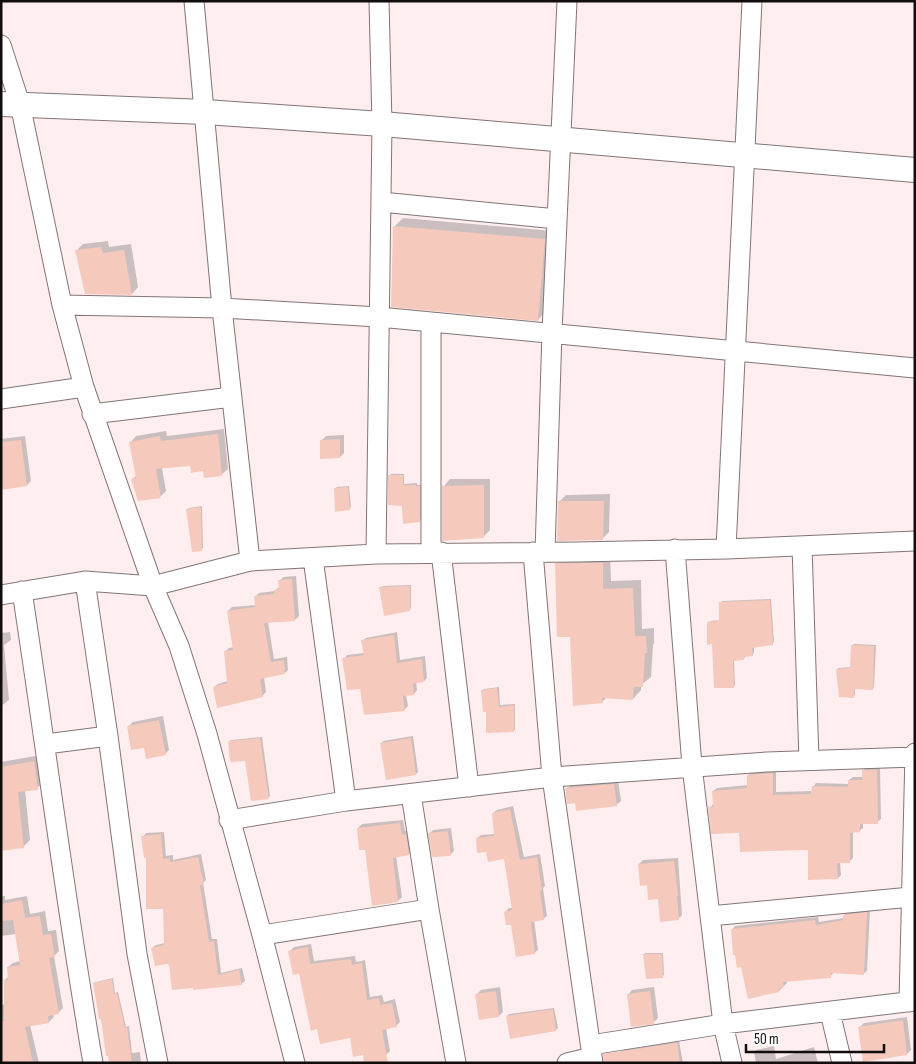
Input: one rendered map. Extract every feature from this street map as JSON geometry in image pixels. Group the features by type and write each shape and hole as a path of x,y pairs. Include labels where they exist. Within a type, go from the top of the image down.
{"street":[{"path":"194,1 222,308 250,561"},
{"path":"376,554 382,124 379,1"},
{"path":"568,1 539,552 552,777 592,1055"},
{"path":"726,549 752,1"},
{"path":"1,45 10,104 84,387 154,586 179,646 207,734 295,1063"},
{"path":"10,104 205,112 382,124 915,170"},
{"path":"381,202 557,219"},
{"path":"62,305 222,308 379,317 915,368"},
{"path":"430,322 436,552 469,787"},
{"path":"1,399 84,387"},
{"path":"92,414 232,397"},
{"path":"1,595 85,581 154,586 250,561 436,552 726,549 915,541"},
{"path":"802,546 809,760"},
{"path":"675,549 692,766 723,1024 732,1063"},
{"path":"313,558 346,801"},
{"path":"85,581 137,954 158,1063"},
{"path":"22,591 93,1063"},
{"path":"46,744 108,736"},
{"path":"229,820 346,801 552,777 692,766 915,755 912,1002 723,1024 592,1055 567,1063"},
{"path":"411,794 456,1063"},
{"path":"710,916 912,898"},
{"path":"262,935 429,909"},
{"path":"830,1012 842,1063"}],"building":[{"path":"393,226 545,239 538,321 391,307"},
{"path":"101,247 103,253 124,250 132,295 85,294 75,250"},
{"path":"218,434 222,476 204,478 203,471 191,473 190,466 156,469 161,498 138,501 131,479 136,478 129,442 160,436 161,441"},
{"path":"340,439 340,458 320,459 320,440"},
{"path":"21,440 27,486 1,490 1,442"},
{"path":"388,475 403,475 403,485 420,486 420,522 403,524 402,506 388,505"},
{"path":"484,485 484,538 442,541 442,486"},
{"path":"348,487 350,510 335,512 334,488"},
{"path":"558,501 604,501 603,540 557,541"},
{"path":"201,507 202,551 192,552 186,509"},
{"path":"555,563 603,563 603,589 633,588 635,636 646,636 647,653 645,653 643,687 634,687 633,700 602,698 603,703 573,706 570,637 557,637"},
{"path":"292,579 295,621 264,623 271,662 284,660 285,674 260,679 263,697 217,708 213,687 227,683 224,651 233,650 227,611 255,607 254,596 274,594 274,590 279,589 278,580"},
{"path":"410,586 410,611 384,616 379,587"},
{"path":"770,600 773,645 752,648 753,656 744,657 744,660 733,661 734,688 714,688 712,644 707,645 707,622 719,621 719,602"},
{"path":"394,635 397,663 422,659 424,682 413,684 414,695 403,696 405,711 364,715 360,689 347,690 342,658 364,655 361,640"},
{"path":"851,645 874,646 873,690 854,689 854,698 839,697 836,669 850,668"},
{"path":"497,688 499,707 514,705 514,732 486,733 486,712 483,712 481,690"},
{"path":"159,720 166,755 146,759 144,748 131,750 127,726"},
{"path":"260,738 269,799 251,801 245,761 230,762 228,741"},
{"path":"411,738 416,775 386,780 380,743"},
{"path":"34,761 38,790 18,792 24,848 1,851 1,767"},
{"path":"862,770 877,770 878,824 860,824 860,832 850,833 850,863 837,863 838,879 808,880 808,850 740,852 739,833 711,834 708,807 713,807 712,791 747,788 747,775 773,773 773,795 811,794 812,786 848,787 848,780 862,780"},
{"path":"614,784 617,806 576,811 575,803 567,804 565,788"},
{"path":"510,809 520,860 537,857 544,920 531,922 535,954 516,957 511,925 506,925 504,912 512,910 504,859 488,862 486,852 477,853 476,838 494,836 492,813"},
{"path":"400,823 402,835 406,834 409,855 393,858 398,902 372,906 365,850 359,850 357,828"},
{"path":"448,831 451,856 432,857 428,833"},
{"path":"161,834 163,859 170,858 170,862 198,857 204,884 200,885 209,942 214,941 218,975 239,970 242,985 172,990 169,965 155,966 151,948 164,945 163,909 146,909 146,858 144,858 141,836"},
{"path":"674,861 679,920 660,922 658,899 648,900 647,885 640,886 638,864"},
{"path":"22,900 25,918 40,916 43,935 51,934 55,957 49,958 59,1014 48,1016 49,1023 25,1027 33,1063 1,1063 1,1021 4,1021 4,980 8,980 7,967 20,965 13,920 1,921 1,904"},
{"path":"867,912 864,975 831,973 831,978 783,982 784,987 778,989 779,992 748,999 741,967 737,968 735,955 733,955 731,929 815,920 816,925 843,920 843,915"},
{"path":"308,947 310,964 351,959 352,965 362,963 367,1000 379,998 380,1005 392,1003 397,1027 382,1030 388,1063 364,1063 363,1055 353,1057 350,1038 320,1044 317,1029 311,1031 299,974 293,975 288,951"},
{"path":"643,954 662,954 663,978 646,979"},
{"path":"112,979 114,994 117,993 125,1028 127,1027 132,1063 109,1063 108,1056 106,1056 101,1019 99,1019 93,983"},
{"path":"496,991 499,1017 479,1020 475,994"},
{"path":"650,991 654,1024 631,1027 627,994"},
{"path":"553,1009 556,1031 510,1039 506,1016"},
{"path":"903,1020 907,1055 863,1062 858,1027"},
{"path":"677,1043 680,1063 604,1063 603,1054"}]}
